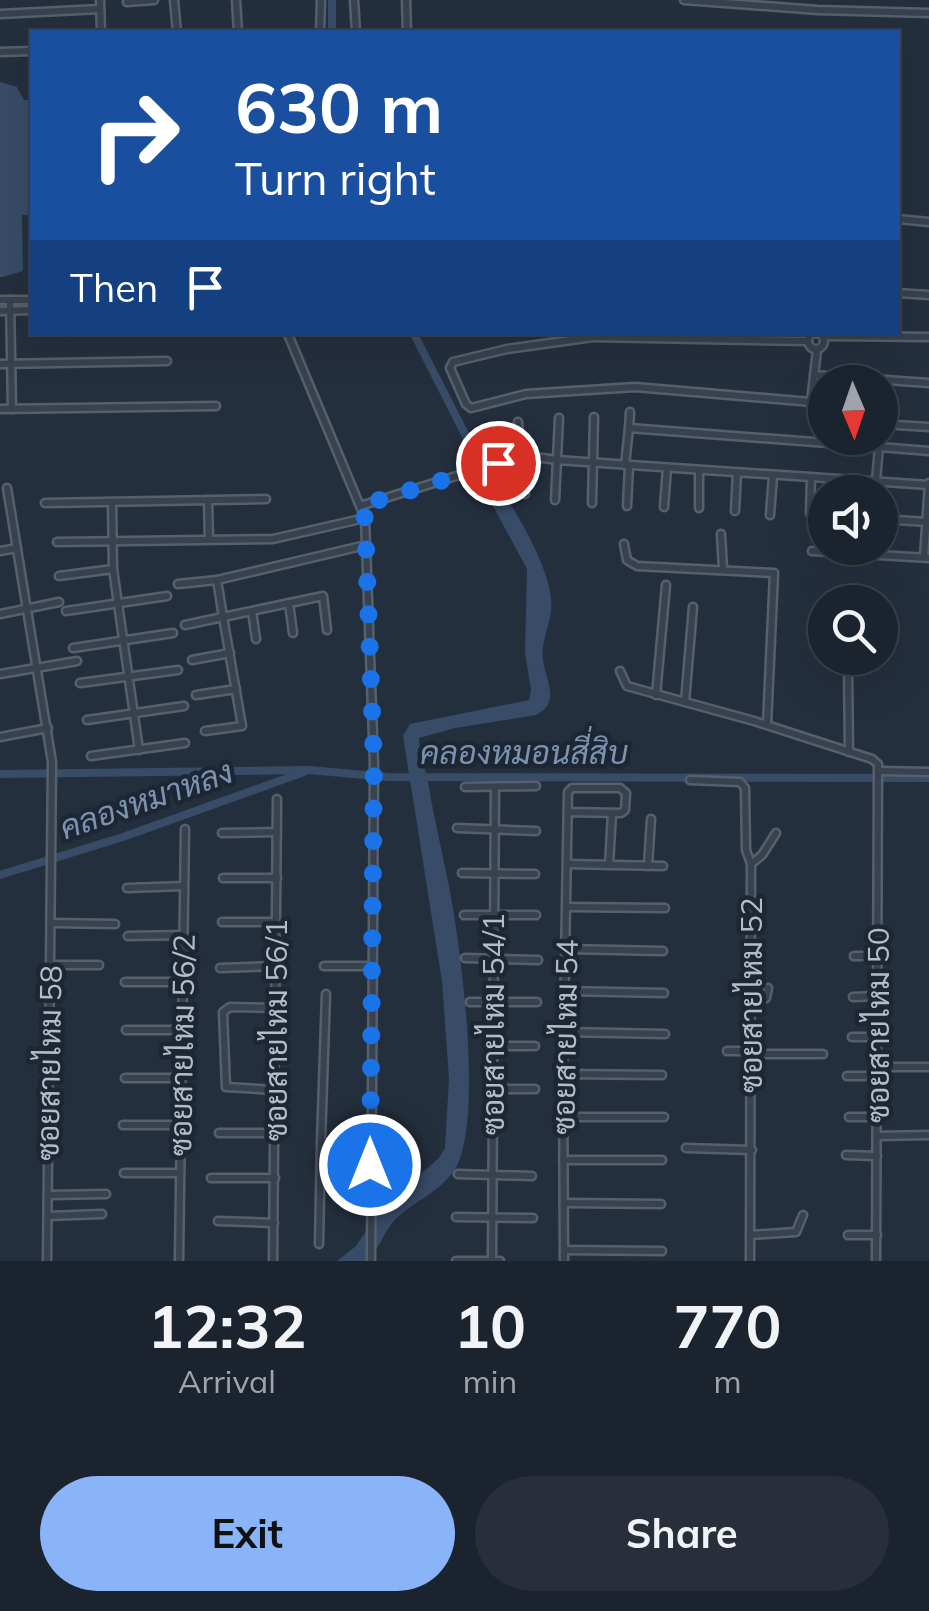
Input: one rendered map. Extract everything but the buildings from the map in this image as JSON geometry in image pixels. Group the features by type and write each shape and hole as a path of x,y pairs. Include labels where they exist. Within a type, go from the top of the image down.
{"street":[{"path":"127,2 154,0"},
{"path":"174,0 177,30"},
{"path":"236,0 238,30"},
{"path":"320,30 321,0"},
{"path":"354,0 356,30"},
{"path":"406,0 407,30"},
{"path":"684,0 929,12"},
{"path":"0,14 100,4 101,30"},
{"path":"0,52 30,51"},
{"path":"900,219 929,222"},
{"path":"900,293 929,295"},
{"path":"0,300 30,300"},
{"path":"10,300 12,409"},
{"path":"0,310 30,310"},
{"path":"288,335 365,518 374,764 371,1259"},
{"path":"808,402 635,387 526,394 472,408 466,404 450,368 453,362 507,349 589,335 808,341 816,350 815,365"},
{"path":"808,341 811,335"},
{"path":"816,350 824,346 820,335"},
{"path":"856,335 929,337"},
{"path":"0,364 167,361"},
{"path":"898,381 929,383"},
{"path":"0,409 216,406"},
{"path":"627,506 630,412"},
{"path":"592,503 594,417"},
{"path":"555,500 559,418"},
{"path":"518,422 525,494"},
{"path":"898,425 929,427"},
{"path":"629,428 808,442"},
{"path":"898,449 929,451"},
{"path":"360,506 521,458 808,478"},
{"path":"664,507 667,468"},
{"path":"699,508 700,470"},
{"path":"735,511 737,473"},
{"path":"770,515 773,476"},
{"path":"898,483 929,484 926,558 898,554"},
{"name":"ซอยสายไหม 58","path":"7,488 52,762 48,1261"},
{"path":"45,503 266,499"},
{"path":"208,500 209,539"},
{"path":"112,502 113,569 138,750"},
{"path":"57,542 273,540 365,518"},
{"path":"898,520 928,522"},
{"path":"721,534 723,569"},
{"path":"624,544 627,560 636,566 774,573 767,724"},
{"path":"178,584 216,580 366,545"},
{"path":"0,551 17,548"},
{"path":"59,576 113,569"},
{"path":"205,731 242,726 216,580"},
{"path":"656,695 666,585"},
{"path":"66,611 167,596"},
{"path":"186,626 323,596 327,630"},
{"path":"0,614 60,602"},
{"path":"289,603 293,634"},
{"path":"685,702 693,607"},
{"path":"252,611 256,640"},
{"path":"73,648 173,634"},
{"path":"192,660 230,654"},
{"path":"0,674 77,661"},
{"path":"80,682 178,670"},
{"path":"620,671 627,686 767,724 876,761 879,772 929,772"},
{"path":"848,675 849,752"},
{"path":"196,696 236,688"},
{"path":"87,720 184,706"},
{"path":"0,737 48,728"},
{"path":"91,756 185,743"},
{"name":"ซอยสายไหม 50","path":"876,1261 879,772"},
{"name":"ซอยสายไหม 52","path":"690,780 744,784 746,850 751,864 750,1261"},
{"path":"465,786 536,786"},
{"name":"ซอยสายไหม 54/1","path":"492,1261 495,786"},
{"path":"569,789 625,789 626,810 568,812 569,789"},
{"name":"ซอยสายไหม 56/1","path":"273,1261 278,799"},
{"name":"ซอยสายไหม 54","path":"564,1261 568,812"},
{"path":"609,865 612,813"},
{"path":"648,866 651,819"},
{"path":"458,828 536,831"},
{"name":"ซอยสายไหม 56/2","path":"179,1261 184,829"},
{"path":"222,832 277,832"},
{"path":"751,864 776,833"},
{"path":"567,864 663,866"},
{"path":"462,872 535,874"},
{"path":"223,878 277,878"},
{"path":"127,888 184,886"},
{"path":"566,907 664,908"},
{"path":"464,915 536,915"},
{"path":"222,922 276,922"},
{"path":"51,923 115,924"},
{"path":"128,936 183,935"},
{"path":"566,950 663,951"},
{"path":"854,956 878,956"},
{"path":"464,958 538,960"},
{"path":"50,965 99,966"},
{"path":"220,968 276,966"},
{"path":"324,966 372,966"},
{"path":"125,982 182,982"},
{"path":"752,999 766,998 768,988"},
{"path":"565,991 664,992"},
{"path":"319,1244 326,994"},
{"path":"853,997 878,996"},
{"path":"470,1002 537,1002"},
{"path":"276,1008 225,1008 223,1051 224,1083 229,1090 276,1090"},
{"path":"126,1030 182,1030"},
{"path":"564,1032 665,1034"},
{"path":"852,1037 878,1037"},
{"path":"492,1046 535,1046"},
{"path":"727,1051 822,1054"},
{"path":"848,1076 929,1067"},
{"path":"563,1074 662,1075"},
{"path":"125,1078 182,1078"},
{"path":"492,1089 535,1089"},
{"path":"849,1117 876,1116"},
{"path":"563,1117 664,1118"},
{"path":"122,1124 181,1125"},
{"path":"219,1133 276,1133"},
{"path":"877,1136 929,1135"},
{"path":"321,1142 370,1146"},
{"path":"686,1148 752,1150"},
{"path":"846,1156 876,1156"},
{"path":"563,1160 662,1160"},
{"path":"124,1173 180,1173"},
{"path":"458,1174 532,1176"},
{"path":"211,1178 275,1178"},
{"path":"48,1195 106,1194"},
{"path":"564,1204 661,1204"},
{"path":"48,1216 102,1214"},
{"path":"750,1235 796,1232 804,1215"},
{"path":"456,1218 533,1218"},
{"path":"218,1221 274,1222"},
{"path":"848,1235 877,1235"},
{"path":"564,1250 662,1251"},
{"path":"456,1260 500,1261"}],"water":[{"path":"0,82 17,87 24,100 30,100 30,215 22,215 23,271 0,277"},
{"path":"503,491 532,543 549,586 551,607 543,652 550,691 548,704 536,715 419,738 452,900 462,976 469,1061 466,1135 459,1161 447,1180 392,1223 367,1261 337,1261 356,1246 376,1216 445,1148 449,1079 442,981 403,736 410,724 529,700 525,652 527,569 486,493"}],"waterway":[{"path":"332,0 332,30"},
{"path":"415,335 498,499"},
{"name":"คลองหมอนสี่สิบ","path":"0,774 309,770 387,777 929,778"},
{"name":"คลองหมาหลง","path":"0,875 123,837 304,772"}],"route":[{"path":"370,1165 374,764 365,518 360,506 498,463"}]}
